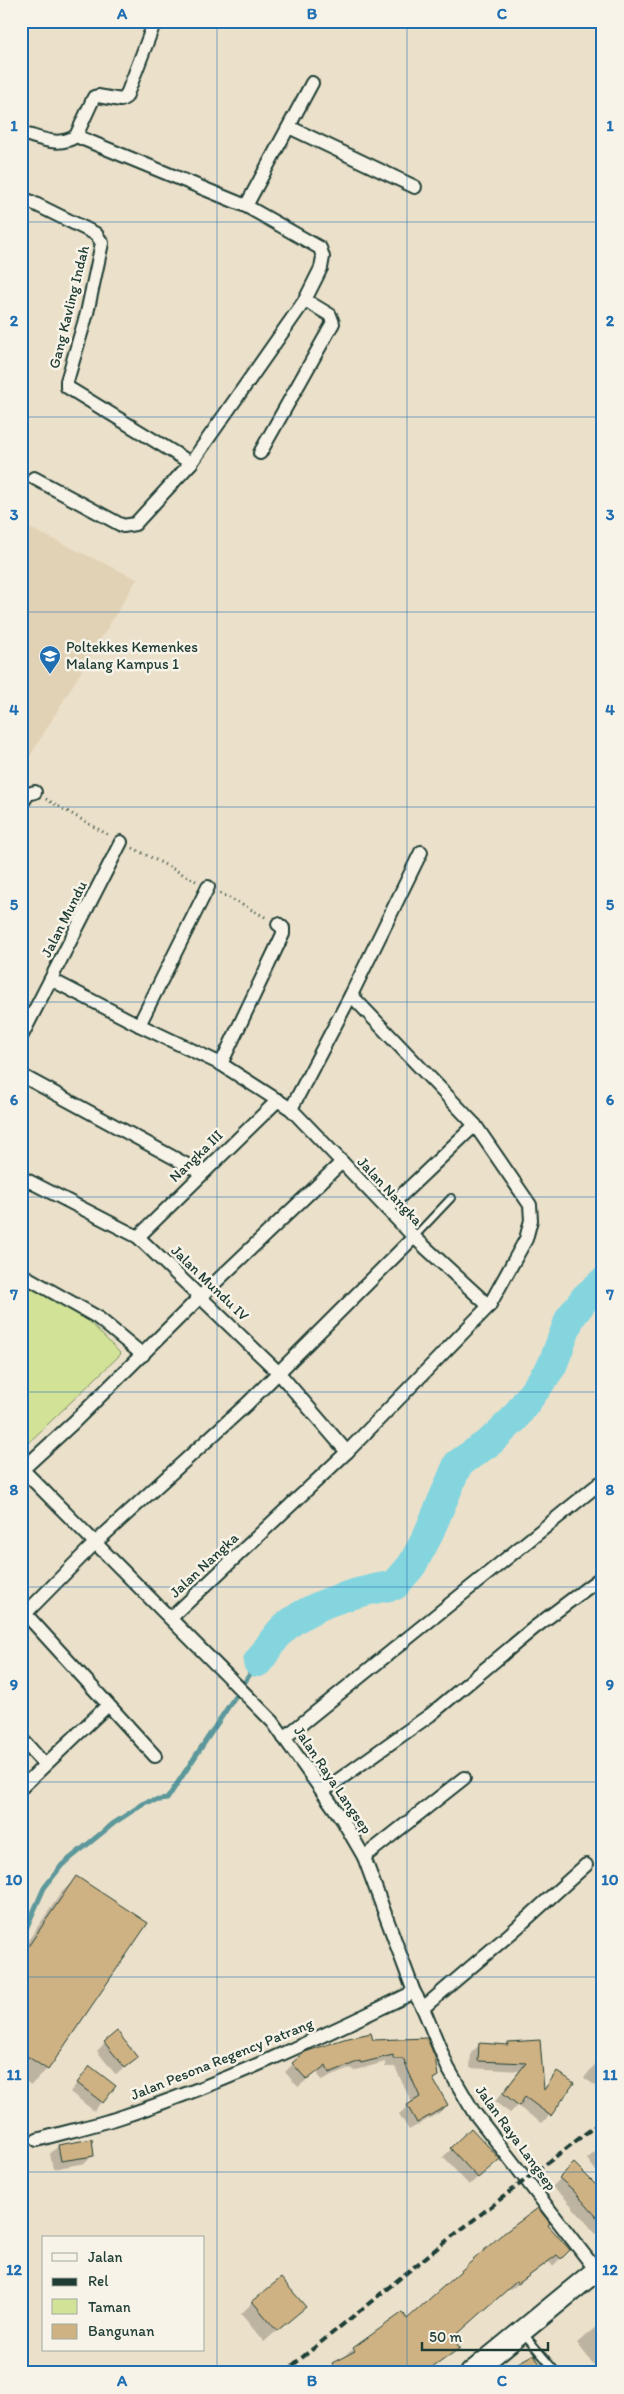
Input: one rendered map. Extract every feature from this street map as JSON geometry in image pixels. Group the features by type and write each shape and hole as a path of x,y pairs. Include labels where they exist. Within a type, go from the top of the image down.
{"main road":[{"path":"471,2373 600,2268"}],"street":[{"path":"21,133 56,142 67,142 76,136 94,97 122,100 126,97 156,21"},
{"path":"246,206 312,83"},
{"path":"290,127 415,187"},
{"path":"34,478 123,526 129,527 134,524 191,463 304,300 321,268 323,257 320,248 246,206 76,136"},
{"name":"Gang Kavling Indah","path":"21,197 96,234 102,243 87,313 67,381 67,387 191,463"},
{"path":"260,453 333,323 330,315 304,300"},
{"path":"21,805 28,794 35,792"},
{"name":"Jalan Mundu","path":"21,1037 122,842"},
{"path":"292,1109 351,996 420,852"},
{"path":"139,1025 208,887"},
{"path":"221,1064 283,934 282,928 278,924"},
{"name":"Jalan Nangka","path":"23,1614 95,1543 188,1459 414,1237 292,1109 221,1064 139,1025 52,980"},
{"name":"Jalan Nangka","path":"171,1618 346,1452 489,1306 526,1240 531,1220 530,1205 475,1125 351,996"},
{"path":"21,1075 202,1173"},
{"name":"Nangka III","path":"138,1237 278,1100"},
{"path":"387,1209 475,1125"},
{"path":"22,1469 143,1355 201,1296 342,1162"},
{"name":"Jalan Mundu IV","path":"21,1177 138,1237 278,1372 346,1452"},
{"path":"414,1237 489,1306"},
{"path":"21,1274 97,1317 143,1355"},
{"name":"Jalan Raya Langsep","path":"22,1469 263,1712 323,1791 342,1818 364,1857 414,1992 423,2008 448,2068 473,2111 600,2268"},
{"path":"284,1738 600,1483"},
{"path":"323,1791 430,1715 534,1628 603,1576"},
{"path":"23,1614 155,1756"},
{"path":"21,1788 108,1705"},
{"path":"21,1738 44,1764"},
{"path":"364,1857 464,1778"},
{"path":"423,2008 511,1933 586,1865"},
{"name":"Jalan Pesona Regency Patrang","path":"37,2140 121,2117 214,2081 304,2045 414,1992"}],"lane":[{"path":"414,1237 451,1198"},
{"path":"522,2331 557,2373"}],"path":[{"path":"35,792 122,842"}],"shaded area":[{"name":"Poltekkes Kemenkes Malang Kampus 1","path":"21,524 137,579 21,771"}],"green space":[{"path":"21,1283 80,1312 121,1354 24,1447 21,1446"}],"building":[{"path":"76,1876 148,1923 48,2070 21,2052 21,1957"},
{"path":"117,2031 138,2058 125,2068 104,2042"},
{"path":"371,2033 373,2040 427,2038 435,2057 438,2076 433,2079 448,2105 417,2123 407,2105 420,2097 403,2059 393,2059 393,2055 361,2063 360,2061 329,2073 326,2065 307,2080 292,2063 305,2052 344,2039"},
{"path":"540,2040 544,2090 557,2071 574,2083 551,2116 525,2097 519,2106 503,2093 526,2063 478,2061 479,2043 508,2045 508,2042"},
{"path":"90,2066 116,2086 103,2103 77,2083"},
{"path":"471,2128 500,2159 478,2178 450,2148"},
{"path":"92,2139 94,2156 61,2161 58,2145"},
{"path":"574,2163 603,2192 603,2224 572,2189 559,2178"},
{"path":"538,2208 550,2223 548,2225 570,2250 561,2259 557,2255 518,2284 516,2282 453,2338 460,2348 425,2373 338,2373 332,2363 355,2351 353,2348 403,2312 407,2319 500,2236"},
{"path":"281,2278 306,2307 277,2331 252,2301"},
{"path":"534,2354 545,2373 500,2373"}],"waterway":[{"path":"258,1662 273,1640 295,1619 336,1599 395,1585 412,1565 427,1537 458,1464 491,1441 514,1419 552,1366 570,1318 585,1298 603,1282"},
{"path":"21,1940 44,1888 62,1865 114,1823 146,1802 167,1799 258,1662"}],"railway":[{"path":"283,2373 441,2245 603,2120"}],"place":[{"name":"Poltekkes Kemenkes Malang Kampus 1","path":"50,675"}]}
